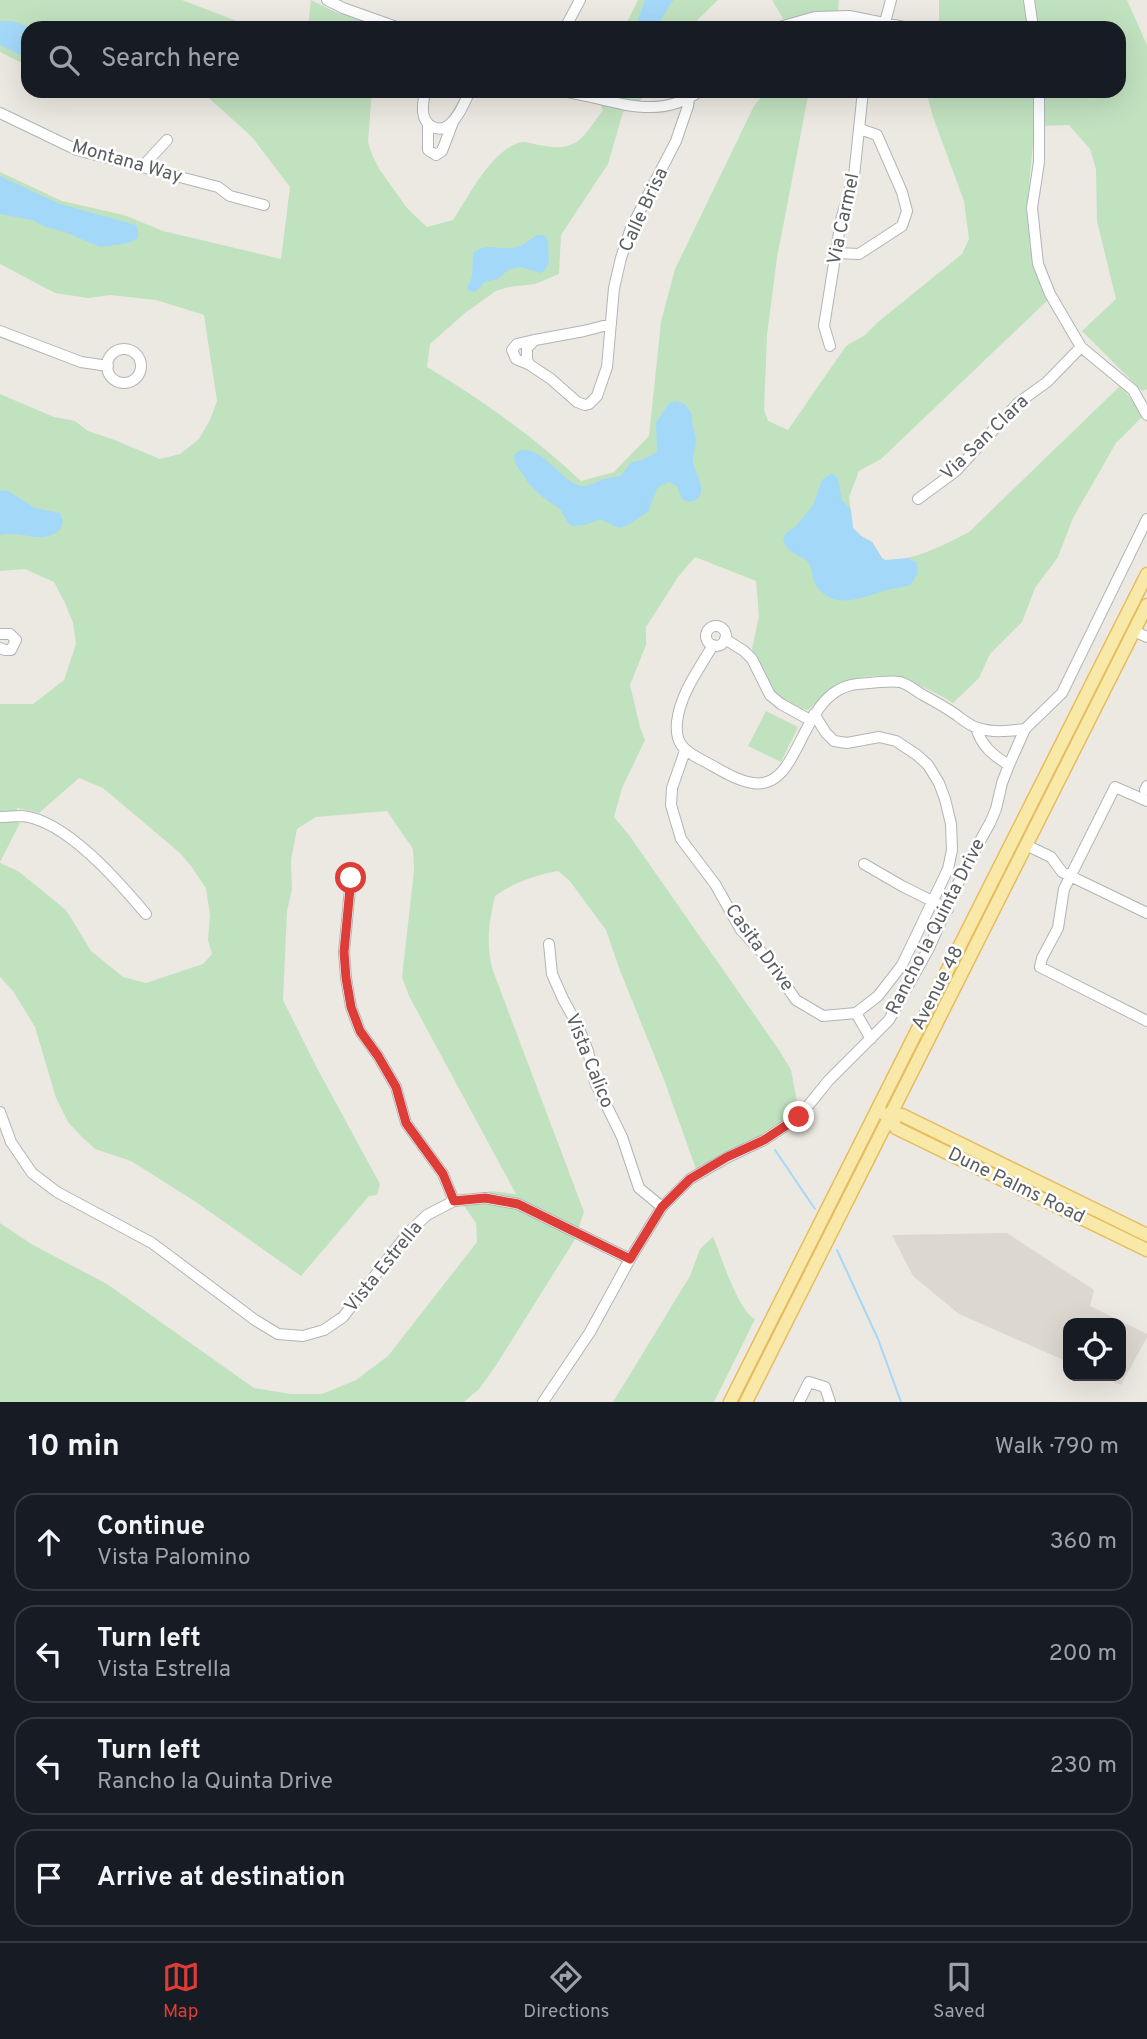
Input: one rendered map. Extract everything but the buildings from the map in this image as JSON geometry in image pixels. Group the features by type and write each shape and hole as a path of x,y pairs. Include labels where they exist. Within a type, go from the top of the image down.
{"main road":[{"name":"Avenue 48","path":"730,1402 1147,574"},
{"path":"1140,630 1132,626 1132,618 1147,588"},
{"name":"Avenue 48","path":"746,1402 1027,841 1140,630 1141,617 1147,604"},
{"path":"1002,861 1013,849 1027,841 1026,828 1048,784 1053,760"},
{"name":"Dune Palms Road","path":"877,1111 890,1117 902,1115 1147,1235"},
{"name":"Dune Palms Road","path":"890,1117 896,1128 1147,1250"},
{"path":"986,1172 994,1168 1026,1176"},
{"path":"1045,1200 1075,1208 1083,1203"}],"street":[{"path":"327,0 379,21"},
{"path":"569,21 580,0"},
{"path":"885,21 891,0"},
{"path":"1029,0 1032,21"},
{"path":"801,21 815,17 849,16 868,21"},
{"path":"425,98 428,150 436,155 442,151 466,98"},
{"path":"598,98 624,106 656,108 689,98"},
{"name":"Calle Brisa","path":"611,324 535,340 526,354 530,365 577,402 589,404 597,396 603,382 610,348 614,288 621,258 631,228 671,152 689,98"},
{"name":"Via Carmel","path":"830,346 824,326 841,220 854,176 862,98"},
{"path":"1039,98 1039,162 1032,208 1038,264 1057,306 1082,347 1143,397 1147,414"},
{"name":"Montana Way","path":"0,113 77,150 218,187 230,196 264,205"},
{"path":"428,124 443,128 455,119"},
{"path":"836,253 859,254 902,226 907,211 902,192 877,135 860,129"},
{"path":"142,167 167,140"},
{"path":"0,331 81,362 108,366"},
{"name":"Via San Clara","path":"918,499 956,471 1018,403 1047,382 1082,347"},
{"name":"Rancho la Quinta Drive","path":"543,1402 590,1332 662,1207 690,1179 727,1157 764,1140 799,1117 830,1080 889,1020 948,909 966,866 996,809 1002,783 1025,729 1062,693 1147,519"},
{"path":"718,626 725,632 725,639 720,645 713,645 706,636 710,627 718,626"},
{"path":"1140,630 1147,638"},
{"path":"0,634 10,635 16,640 11,649 0,648"},
{"path":"725,639 752,659 769,695 780,704 812,717 834,741 847,743 880,737 896,741 917,755 933,774 945,799 952,834 948,869 902,965 878,996 856,1013 871,1039"},
{"path":"713,645 684,696 678,715 679,739 685,751 748,782 768,782 777,778 788,766 812,717 833,693 854,684 900,682 976,728 1001,731 1025,729"},
{"path":"976,728 981,743 995,757 1009,765"},
{"name":"Casita Drive","path":"685,751 672,788 671,805 681,839 715,884 741,930 766,957 796,1000 823,1016 856,1013"},
{"path":"1147,802 1115,787 1064,889 1058,928 1040,967 1147,1021"},
{"path":"0,817 24,816 46,824 78,844 114,875 146,914"},
{"path":"1027,841 1055,852 1071,875 1147,913"},
{"path":"864,864 948,909"},
{"path":"351,878 344,952 351,1007 360,1031 396,1087 406,1123 443,1174 454,1201"},
{"name":"Vista Calico","path":"549,944 552,974 578,1026 588,1051 595,1082 622,1137 639,1188 662,1207"},
{"name":"Vista Estrella","path":"0,1112 11,1142 32,1173 57,1192 152,1243 255,1320 278,1334 303,1336 324,1330 343,1317 408,1233 427,1214 454,1201 485,1198 518,1204 630,1259"},
{"path":"799,1402 809,1382 824,1387 830,1402"}],"shaded area":[{"path":"1007,1233 1094,1290 1090,1306 1114,1318 1063,1318 1063,1360 959,1314 913,1276 892,1235"},
{"path":"1126,1324 1147,1334 1126,1376"}],"green space":[{"path":"0,0 182,0 237,21 21,21 21,62 0,52"},
{"path":"311,0 335,12 363,21 309,21"},
{"path":"638,0 718,0 696,21 628,21"},
{"path":"772,0 839,0 838,10 823,21 784,20"},
{"path":"939,0 1127,0 1147,45 1147,389 1142,391 1082,331 1116,299 1097,221 1096,169 1090,149 1069,125 1035,126 1029,193 1029,235 1032,256 1048,300 881,459 859,471 849,497 853,528 872,542 882,558 895,560 917,555 969,532 1120,386 1134,402 1142,417 1116,443 1073,518 1058,557 1035,588 1022,622 990,654 979,678 953,703 912,682 869,676 838,686 808,710 792,706 773,693 752,649 759,616 756,581 695,557 678,577 646,627 646,645 630,685 645,740 622,788 614,817 779,1050 791,1070 798,1107 762,1134 696,1169 606,930 569,880 558,871 525,880 495,896 489,932 490,958 584,1212 574,1241 479,1389 464,1402 0,1402 0,1223 33,1245 107,1284 254,1388 291,1394 322,1394 356,1380 388,1356 477,1242 476,1223 464,1206 488,1191 516,1194 409,996 402,977 414,871 413,849 387,811 316,817 297,829 291,860 292,889 287,911 283,1000 380,1184 377,1195 369,1196 301,1276 196,1202 131,1161 95,1149 68,1122 56,1098 35,1027 13,991 0,977 0,863 18,871 66,910 91,951 123,977 146,983 203,964 212,954 208,940 210,915 206,888 180,853 103,788 79,778 39,813 17,808 16,822 20,823 0,862 0,704 33,704 64,680 76,644 73,623 54,582 25,569 0,571 0,394 54,417 75,421 88,431 160,459 180,454 199,439 217,401 204,315 156,300 110,295 88,298 55,293 0,264 0,172 62,201 124,215 163,231 281,259 290,187 252,137 209,98 371,98 368,142 372,155 407,208 427,227 453,220 489,165 508,148 523,142 552,147 571,145 584,135 603,110 597,98 642,98 640,102 623,112 608,164 561,235 559,274 535,284 496,291 465,313 430,344 427,367 507,420 581,481 614,472 649,436 661,322 675,269 754,106 760,98 808,98 777,258 767,335 764,410 768,421 788,430 846,346 865,335 962,254 969,239 964,201 928,98 1126,98 1126,21 939,21"},
{"path":"766,711 798,727 781,762 748,746"},
{"path":"713,1237 736,1294 755,1319 714,1402 613,1402 690,1276 700,1249"}],"water":[{"path":"645,0 674,0 660,21 638,21"},
{"path":"0,21 21,24 21,56 0,45"},
{"path":"0,176 60,204 136,225 138,238 123,244 100,247 32,220 0,214"},
{"path":"537,235 544,235 548,240 549,262 544,271 541,273 515,268 508,270 498,279 485,282 475,292 469,291 467,288 472,277 473,253 487,247 516,247"},
{"path":"675,401 685,404 692,414 696,441 693,463 701,491 693,501 682,499 677,486 669,482 658,487 649,511 628,525 619,528 600,519 585,525 572,526 560,509 529,484 515,463 514,455 522,450 530,451 582,486 621,476 631,462 657,452 656,423 669,403"},
{"path":"834,474 838,479 842,500 851,510 853,528 872,542 882,558 908,558 917,563 918,573 910,585 857,599 832,598 817,587 807,561 787,547 783,540 786,533 796,526 813,505 822,480"},
{"path":"0,490 8,491 35,508 60,513 63,522 60,530 45,537 0,535"}],"waterway":[{"path":"775,1150 815,1209"},
{"path":"837,1250 878,1339 901,1402"}],"route":[{"path":"351,878 344,952 351,1007 360,1031 396,1087 406,1123 443,1174 454,1201 485,1198 518,1204 630,1259 662,1207 690,1179 727,1157 764,1140 799,1117"}]}
